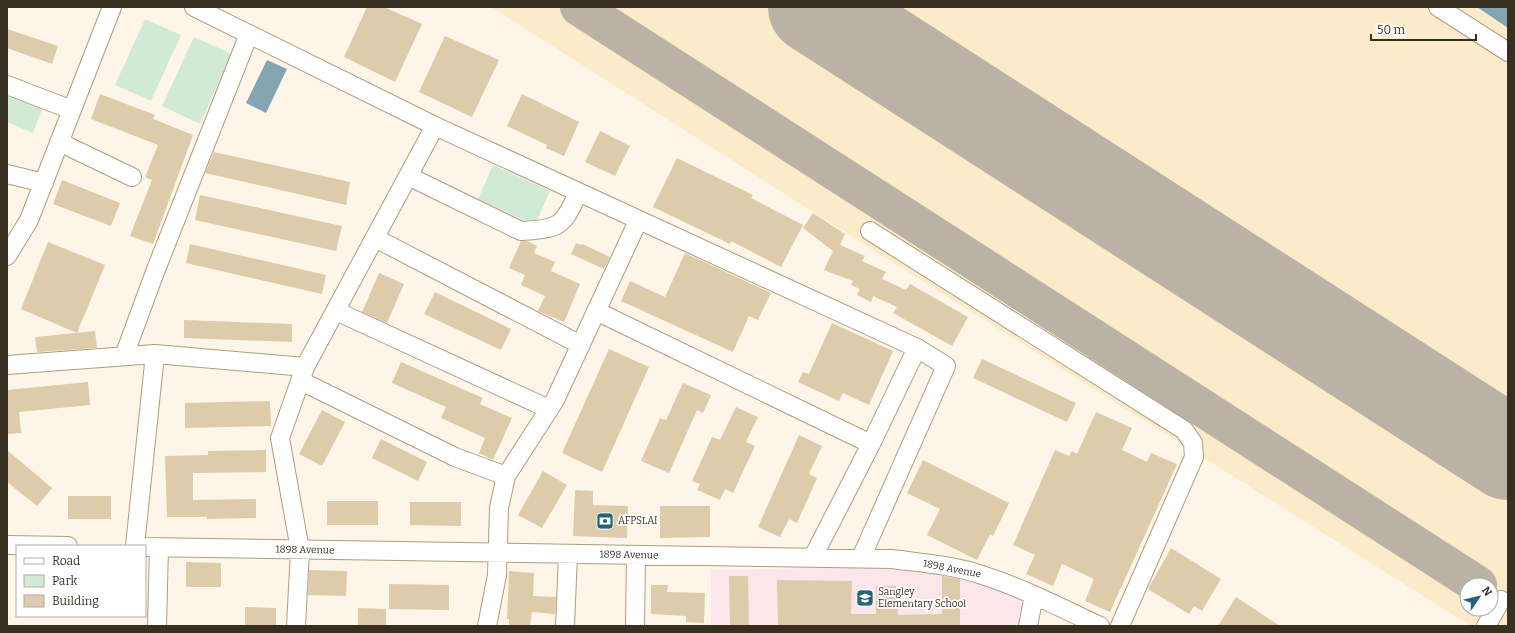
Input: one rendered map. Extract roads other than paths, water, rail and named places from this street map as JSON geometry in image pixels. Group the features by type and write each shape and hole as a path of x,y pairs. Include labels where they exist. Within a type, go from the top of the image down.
{"street":[{"path":"7,256 30,220 112,7"},
{"path":"194,7 435,126 638,221 917,348 946,366 861,558"},
{"path":"1438,7 1508,52"},
{"path":"124,356 154,272 249,34"},
{"path":"7,85 72,110"},
{"path":"296,626 300,550 280,438 303,374 435,126"},
{"path":"59,142 132,176"},
{"path":"7,174 44,183"},
{"path":"408,176 522,231 555,227 570,212 578,192"},
{"path":"486,626 497,575 499,508 506,476 555,400 638,221"},
{"path":"870,231 1184,430 1193,443 1194,457 1120,626"},
{"path":"375,238 580,345"},
{"path":"336,311 548,409"},
{"path":"596,311 870,444"},
{"path":"813,558 917,348"},
{"path":"134,545 155,354"},
{"path":"7,365 155,354 303,374 455,457 506,476"},
{"path":"152,547 157,626"},
{"name":"1898 Avenue","path":"152,547 892,559 981,574 1034,595 1100,626"},
{"path":"565,626 568,554"},
{"path":"635,626 636,555"},
{"path":"1028,626 1034,595"},
{"path":"1486,626 1501,600"}],"water":[{"path":"1477,7 1508,7 1508,28"},
{"path":"267,60 287,69 266,113 246,103"}],"place":[{"name":"AFPSLAI","path":"605,521"},
{"name":"Sangley Elementary School","path":"865,598"}]}
